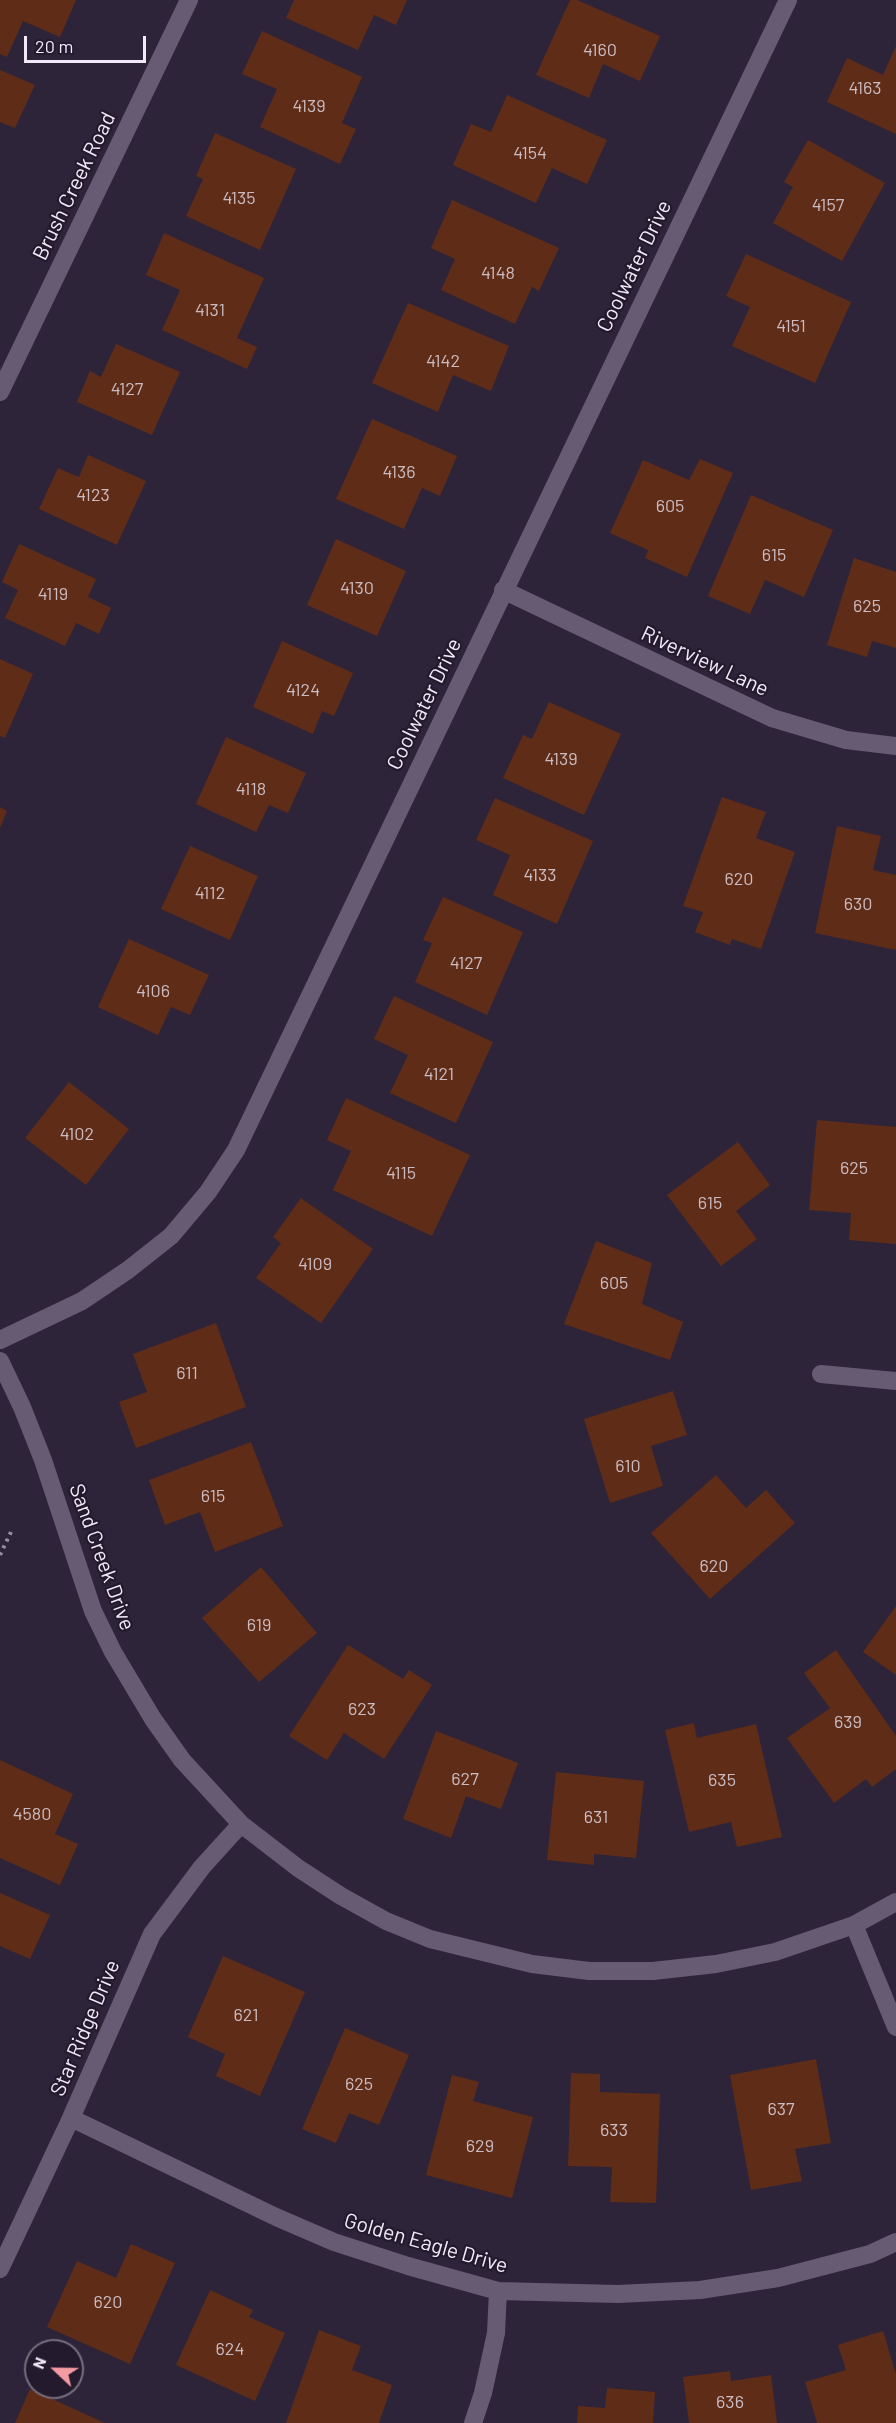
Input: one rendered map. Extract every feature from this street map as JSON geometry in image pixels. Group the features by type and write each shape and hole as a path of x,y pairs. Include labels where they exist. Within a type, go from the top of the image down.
{"street":[{"name":"Brush Creek Road","path":"0,392 189,0"},
{"name":"Coolwater Drive","path":"0,1340 82,1300 128,1270 171,1236 208,1191 236,1150 788,0"},
{"name":"Riverview Lane","path":"503,590 772,718 846,740 896,746"},
{"name":"Sand Creek Drive","path":"0,1361 22,1407 93,1611 113,1652 143,1703 182,1760 241,1824 298,1868 386,1921 430,1939 532,1964 589,1971 653,1971 716,1964 775,1952 854,1925 896,1902"},
{"path":"821,1374 896,1381"},
{"name":"Star Ridge Drive","path":"0,2269 71,2118 152,1934 202,1867 241,1824"},
{"path":"854,1925 896,2026"},
{"name":"Golden Eagle Drive","path":"71,2118 276,2217 334,2242 408,2266 498,2291 618,2294 700,2290 778,2278 870,2254 896,2242"},
{"path":"473,2423 483,2393 496,2333 498,2291"}],"path":[{"path":"0,1554 11,1532"}],"building":[{"path":"0,0 76,0 60,37 23,21 7,57 0,54"},
{"path":"294,0 407,0 396,25 374,15 358,50 286,18"},
{"path":"570,0 577,0 660,36 640,81 603,64 589,98 536,75"},
{"path":"262,31 362,77 342,123 356,129 340,164 260,127 277,89 242,74"},
{"path":"896,46 896,134 827,102 847,58 883,75"},
{"path":"0,70 35,85 15,128 0,122"},
{"path":"507,95 607,140 587,184 552,168 536,203 453,165 471,124 491,132"},
{"path":"215,133 296,169 260,250 186,216 203,179 196,176"},
{"path":"808,140 885,183 842,261 773,223 793,187 784,182"},
{"path":"452,200 559,248 539,291 532,287 515,324 441,290 455,259 431,248"},
{"path":"164,233 264,278 237,338 257,347 247,369 162,330 180,290 146,275"},
{"path":"746,254 851,302 815,383 732,346 750,307 726,296"},
{"path":"408,303 509,346 491,391 453,375 438,412 372,383"},
{"path":"116,344 180,372 152,435 77,402 90,371 101,377"},
{"path":"372,419 457,456 440,496 422,488 404,529 336,499"},
{"path":"88,455 146,481 117,545 39,509 58,468 79,477"},
{"path":"700,459 733,473 687,577 645,558 648,550 610,533 643,460 689,480"},
{"path":"751,495 833,530 804,597 765,580 750,614 708,596"},
{"path":"336,539 406,571 377,636 307,605"},
{"path":"19,544 96,579 88,597 111,608 99,634 76,623 65,646 5,618 18,590 2,582"},
{"path":"854,558 896,572 896,648 872,641 867,657 827,645"},
{"path":"282,641 353,673 334,716 322,711 313,734 253,707"},
{"path":"0,659 33,674 5,738 0,736"},
{"path":"549,702 621,734 584,815 503,778 523,735 532,739"},
{"path":"226,737 306,773 288,813 269,805 256,832 196,804"},
{"path":"722,797 766,812 756,838 795,852 761,949 732,939 730,945 695,932 703,912 683,906"},
{"path":"495,798 593,841 557,924 493,895 510,855 476,840"},
{"path":"0,807 7,811 0,828"},
{"path":"837,826 881,836 873,870 896,875 896,950 815,933"},
{"path":"190,846 258,876 230,940 161,909"},
{"path":"443,897 523,932 487,1015 415,982 432,943 423,940"},
{"path":"129,939 209,975 190,1015 171,1007 158,1035 98,1007"},
{"path":"394,996 493,1042 456,1123 390,1093 408,1055 374,1039"},
{"path":"69,1082 129,1129 86,1185 25,1138"},
{"path":"346,1098 470,1155 432,1236 333,1190 351,1151 327,1140"},
{"path":"817,1120 896,1127 896,1244 849,1240 851,1213 809,1210"},
{"path":"738,1142 770,1185 736,1211 757,1239 721,1266 667,1195"},
{"path":"301,1198 373,1249 321,1323 256,1278 281,1243 273,1237"},
{"path":"596,1241 652,1263 642,1304 683,1322 670,1360 564,1324"},
{"path":"216,1323 246,1407 136,1448 119,1402 147,1392 133,1354"},
{"path":"673,1391 687,1435 651,1446 663,1486 610,1503 584,1419"},
{"path":"251,1442 283,1526 215,1552 200,1512 165,1525 149,1480"},
{"path":"716,1475 746,1508 766,1490 795,1523 710,1599 651,1533"},
{"path":"261,1567 317,1633 259,1682 202,1618"},
{"path":"896,1606 896,1675 863,1652"},
{"path":"348,1645 403,1679 409,1670 432,1685 384,1759 344,1733 327,1760 289,1736"},
{"path":"836,1650 896,1736 896,1769 872,1787 866,1779 834,1803 787,1738 830,1708 804,1673"},
{"path":"694,1723 697,1738 756,1724 782,1837 737,1847 731,1822 689,1832 665,1730"},
{"path":"436,1731 518,1763 501,1809 466,1796 451,1838 403,1819"},
{"path":"0,1760 73,1794 55,1834 78,1844 60,1885 0,1858"},
{"path":"556,1772 644,1781 636,1858 594,1854 594,1865 547,1860"},
{"path":"0,1893 50,1915 30,1959 0,1946"},
{"path":"223,1956 305,1992 260,2096 216,2076 225,2054 188,2037"},
{"path":"345,2028 409,2055 379,2125 349,2113 336,2143 302,2129"},
{"path":"816,2059 831,2143 795,2149 802,2181 751,2190 730,2075"},
{"path":"571,2073 600,2074 600,2092 660,2094 656,2203 610,2202 612,2167 568,2166"},
{"path":"452,2075 479,2082 473,2101 533,2117 512,2198 426,2175"},
{"path":"131,2244 175,2263 130,2364 84,2343 84,2339 74,2339 47,2327 77,2261 116,2278"},
{"path":"210,2290 253,2310 249,2317 285,2333 255,2401 176,2365"},
{"path":"319,2330 361,2346 352,2370 392,2385 379,2423 286,2423"},
{"path":"883,2331 896,2374 896,2423 817,2423 805,2382 846,2370 838,2345"},
{"path":"730,2371 731,2381 771,2375 777,2423 689,2423 683,2377"},
{"path":"607,2388 655,2392 653,2423 577,2423 578,2406 605,2408"},
{"path":"26,2399 52,2399 105,2423 15,2423"}]}
